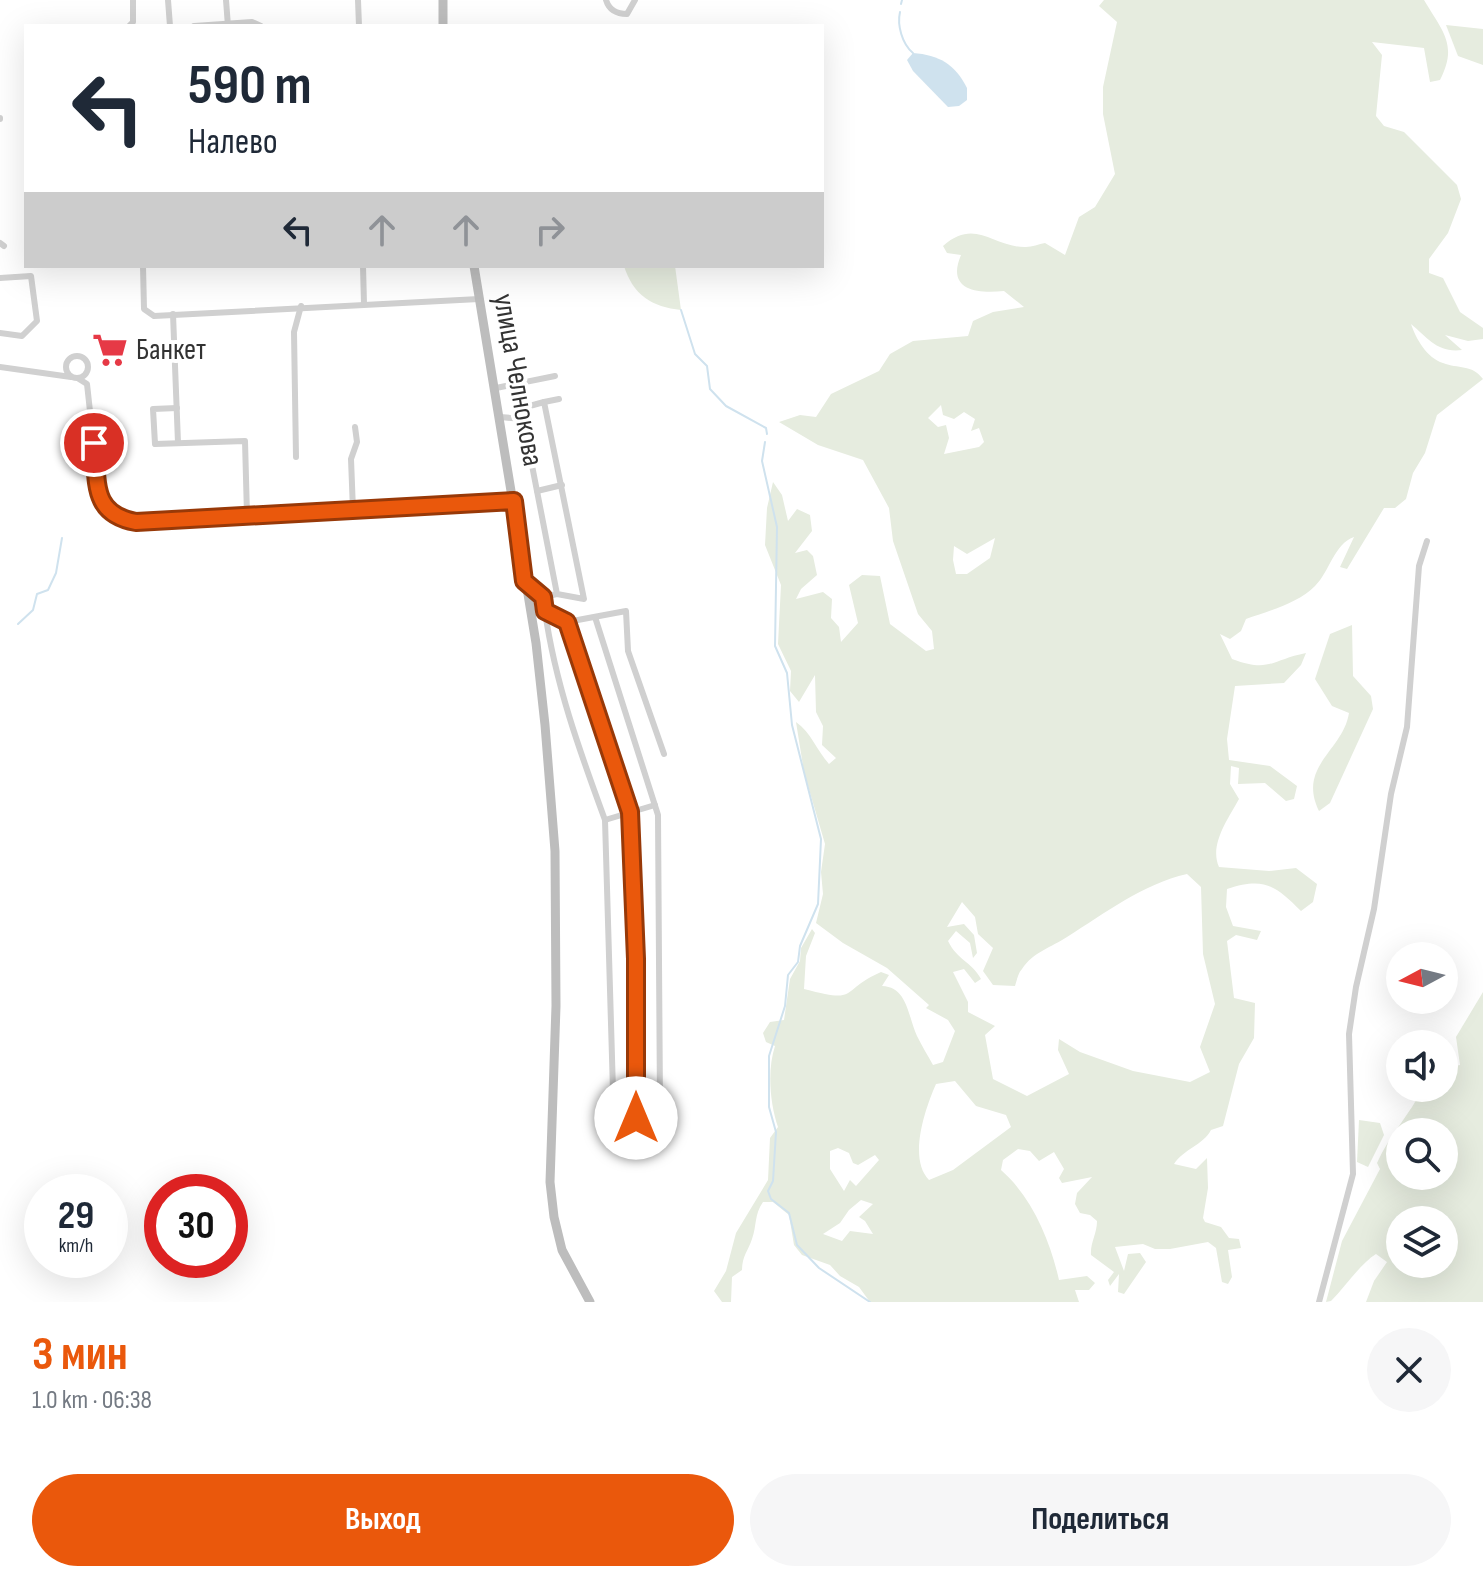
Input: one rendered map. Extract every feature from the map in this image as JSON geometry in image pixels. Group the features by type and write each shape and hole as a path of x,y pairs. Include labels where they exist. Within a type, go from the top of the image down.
{"main road":[{"path":"443,0 443,24"},
{"name":"улица Челнокова","path":"474,268 536,643 555,851 556,1006 550,1182 562,1250 590,1302"}],"street":[{"path":"131,24 133,0"},
{"path":"168,0 170,24"},
{"path":"226,0 228,24 259,24"},
{"path":"358,0 359,24"},
{"path":"606,0 618,14 627,14 635,0"},
{"path":"143,268 144,309 154,316 479,299"},
{"path":"363,268 364,304"},
{"path":"0,278 31,276 37,321 22,336 0,333"},
{"path":"296,457 294,332 301,306"},
{"path":"173,314 178,443"},
{"path":"0,367 75,378 87,384 100,502 121,520 136,522 514,501"},
{"path":"496,388 555,376"},
{"path":"557,594 523,419 526,407 559,399"},
{"path":"543,597 557,594 584,599 544,402"},
{"path":"177,408 153,409 155,444 245,441 247,515"},
{"path":"500,417 523,419"},
{"path":"353,510 351,459 357,442 355,427"},
{"path":"537,491 562,485"},
{"path":"1319,1302 1353,1174 1349,1034 1374,909 1391,794 1407,727 1419,566 1427,541"},
{"path":"524,581 543,597 550,641 576,740 605,820 614,1125"},
{"path":"545,611 567,622 626,611 628,651 664,754"},
{"path":"595,617 658,815 660,1105"},
{"path":"567,622 630,812 636,959 636,1118"},
{"path":"605,820 655,805"}],"shaded area":[{"path":"1104,0 1424,0 1446,39 1448,57 1445,68 1440,80 1430,82 1424,48 1372,42 1382,55 1376,116 1384,126 1404,132 1457,185 1461,199 1448,233 1429,259 1429,273 1443,278 1460,312 1483,328 1483,339 1468,341 1445,335 1462,350 1453,350 1439,347 1411,324 1419,342 1437,361 1469,369 1483,379 1437,415 1425,453 1413,473 1406,499 1395,508 1384,508 1347,569 1340,567 1354,537 1347,540 1320,580 1308,592 1283,606 1246,619 1241,631 1230,639 1220,634 1232,659 1245,663 1270,664 1306,653 1301,665 1284,683 1235,686 1227,739 1229,760 1270,766 1297,786 1294,799 1286,801 1265,783 1238,784 1239,768 1231,766 1230,784 1239,799 1218,841 1219,867 1269,871 1296,868 1317,884 1313,902 1301,911 1284,895 1268,886 1251,884 1227,889 1226,907 1233,926 1261,931 1257,940 1236,935 1227,941 1234,998 1255,1003 1254,1038 1239,1064 1223,1126 1211,1130 1174,1164 1196,1169 1207,1158 1208,1188 1203,1218 1205,1222 1221,1227 1229,1238 1239,1239 1241,1248 1228,1250 1232,1277 1228,1284 1222,1282 1216,1248 1208,1242 1170,1249 1155,1249 1143,1244 1115,1247 1124,1271 1128,1254 1140,1253 1146,1262 1124,1294 1118,1292 1119,1274 1110,1286 1108,1280 1114,1272 1091,1255 1097,1221 1090,1215 1080,1213 1075,1204 1077,1193 1092,1177 1062,1183 1059,1178 1064,1169 1054,1152 1039,1161 1030,1151 1018,1149 1003,1160 1001,1170 1031,1206 1059,1280 1087,1276 1095,1283 1089,1290 1075,1290 1079,1302 870,1302 859,1287 840,1276 830,1265 802,1255 794,1245 789,1215 773,1202 763,1202 742,1270 732,1277 731,1302 722,1302 714,1291 726,1271 736,1233 768,1180 770,1138 778,1127 770,1087 775,1046 766,1042 763,1033 770,1022 784,1020 790,979 800,961 801,948 812,929 815,933 806,956 804,989 842,995 881,972 889,975 882,986 891,988 902,997 917,1036 933,1065 943,1062 955,1031 948,1020 926,1008 929,1005 887,968 843,943 816,923 823,894 821,872 825,844 804,772 796,722 829,764 836,758 822,745 823,726 816,712 815,675 799,702 790,691 791,671 778,644 781,585 765,545 767,508 773,482 782,495 788,521 797,509 810,515 812,531 795,553 807,550 813,556 817,575 801,589 796,599 823,592 832,599 831,618 839,627 841,642 858,623 849,585 862,575 880,576 890,624 926,651 934,649 932,631 918,614 893,541 889,508 863,460 818,445 779,422 800,415 816,417 831,394 879,371 890,354 913,341 968,336 973,321 993,312 1024,307 1004,291 983,292 961,283 957,267 961,255 947,253 943,246 955,238 975,234 1014,246 1045,243 1065,255 1079,217 1095,207 1115,174 1103,114 1103,87 1117,22 1099,6","holes":["941,405 943,415 954,419 964,412 975,419 971,431 979,428 984,442 979,447 944,454 949,438 946,425 938,427 928,418","995,538 990,558 967,574 956,574 954,546 967,554","1187,874 1201,887 1203,954 1215,1004 1200,1047 1210,1072 1190,1082 1133,1071 1080,1052 1059,1039 1058,1050 1069,1074 1027,1096 993,1079 985,1035 995,1026 968,1012 968,1002 953,972 964,969 975,983 981,979 948,941 956,931 970,943 973,958 977,953 974,935 964,924 947,927 962,902 975,917 978,934 993,948 983,971 993,985 1015,986 1026,963 1037,954 1155,885","955,1081 976,1106 1006,1115 1011,1127 953,1170 929,1180 923,1171 919,1147 923,1120 936,1084","838,1148 849,1153 853,1163 858,1165 875,1155 879,1160 856,1186 850,1180 844,1191 830,1169 830,1151","861,1200 873,1204 859,1217 873,1234 850,1231 842,1241 823,1234 840,1223"]},
{"path":"1446,25 1483,29 1483,65 1458,56"},
{"path":"625,268 675,268 681,310 661,306 645,298"},
{"path":"1352,625 1353,676 1371,696 1373,709 1330,803 1319,811 1314,795 1317,770 1339,738 1349,713 1332,706 1315,679 1330,634"},
{"path":"1483,992 1483,1302 1366,1302 1374,1281 1386,1263 1386,1278 1458,1278 1458,1206 1386,1206 1386,1261 1376,1254 1370,1258 1331,1301 1326,1302 1342,1241 1380,1169 1377,1163 1386,1146 1386,1190 1458,1190 1458,1118 1404,1118 1415,1102 1458,1102 1458,1034"},
{"path":"1359,1120 1380,1123 1384,1135 1368,1167 1357,1162"}],"water":[{"path":"913,53 931,56 951,67 967,88 967,100 959,106 948,107 913,71 907,60"}],"waterway":[{"path":"901,4 902,0"},
{"path":"900,12 901,34 913,53"},
{"path":"681,310 695,354 707,366 710,389 726,406 766,428 767,434"},
{"path":"765,442 762,461 777,527 775,646 787,673 792,725 821,839 818,904 800,946 798,962 788,975 785,1006 769,1056 769,1107 776,1132 773,1181 768,1191 771,1199 789,1213 797,1245 819,1268 870,1302"},
{"path":"18,624 33,610 37,594 48,590 56,573 62,538"}],"place":[{"name":"Банкет","path":"110,350"}],"route":[{"path":"94,443 100,502 121,520 136,522 514,501 524,581 543,597 545,611 567,622 630,812 636,959 636,1118"}]}
